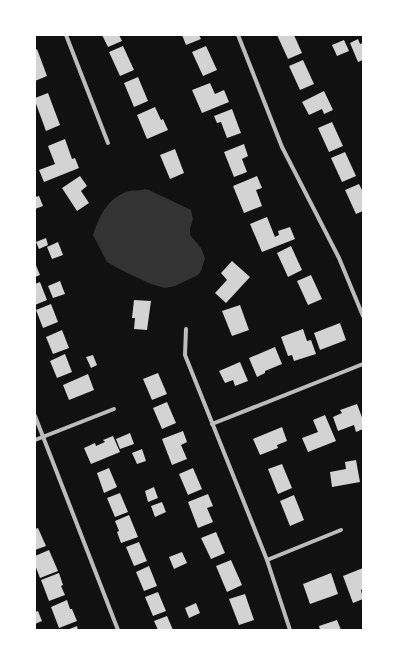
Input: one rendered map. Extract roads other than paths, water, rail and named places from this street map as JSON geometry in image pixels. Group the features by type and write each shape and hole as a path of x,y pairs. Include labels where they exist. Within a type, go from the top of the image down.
{"street":[{"path":"66,35 108,143"},
{"path":"238,35 282,147 339,258 363,316"},
{"path":"186,329 185,355 267,560 290,630"},
{"path":"212,424 363,364"},
{"path":"35,440 114,409"},
{"path":"35,416 118,630"},
{"path":"267,560 341,530"}]}
